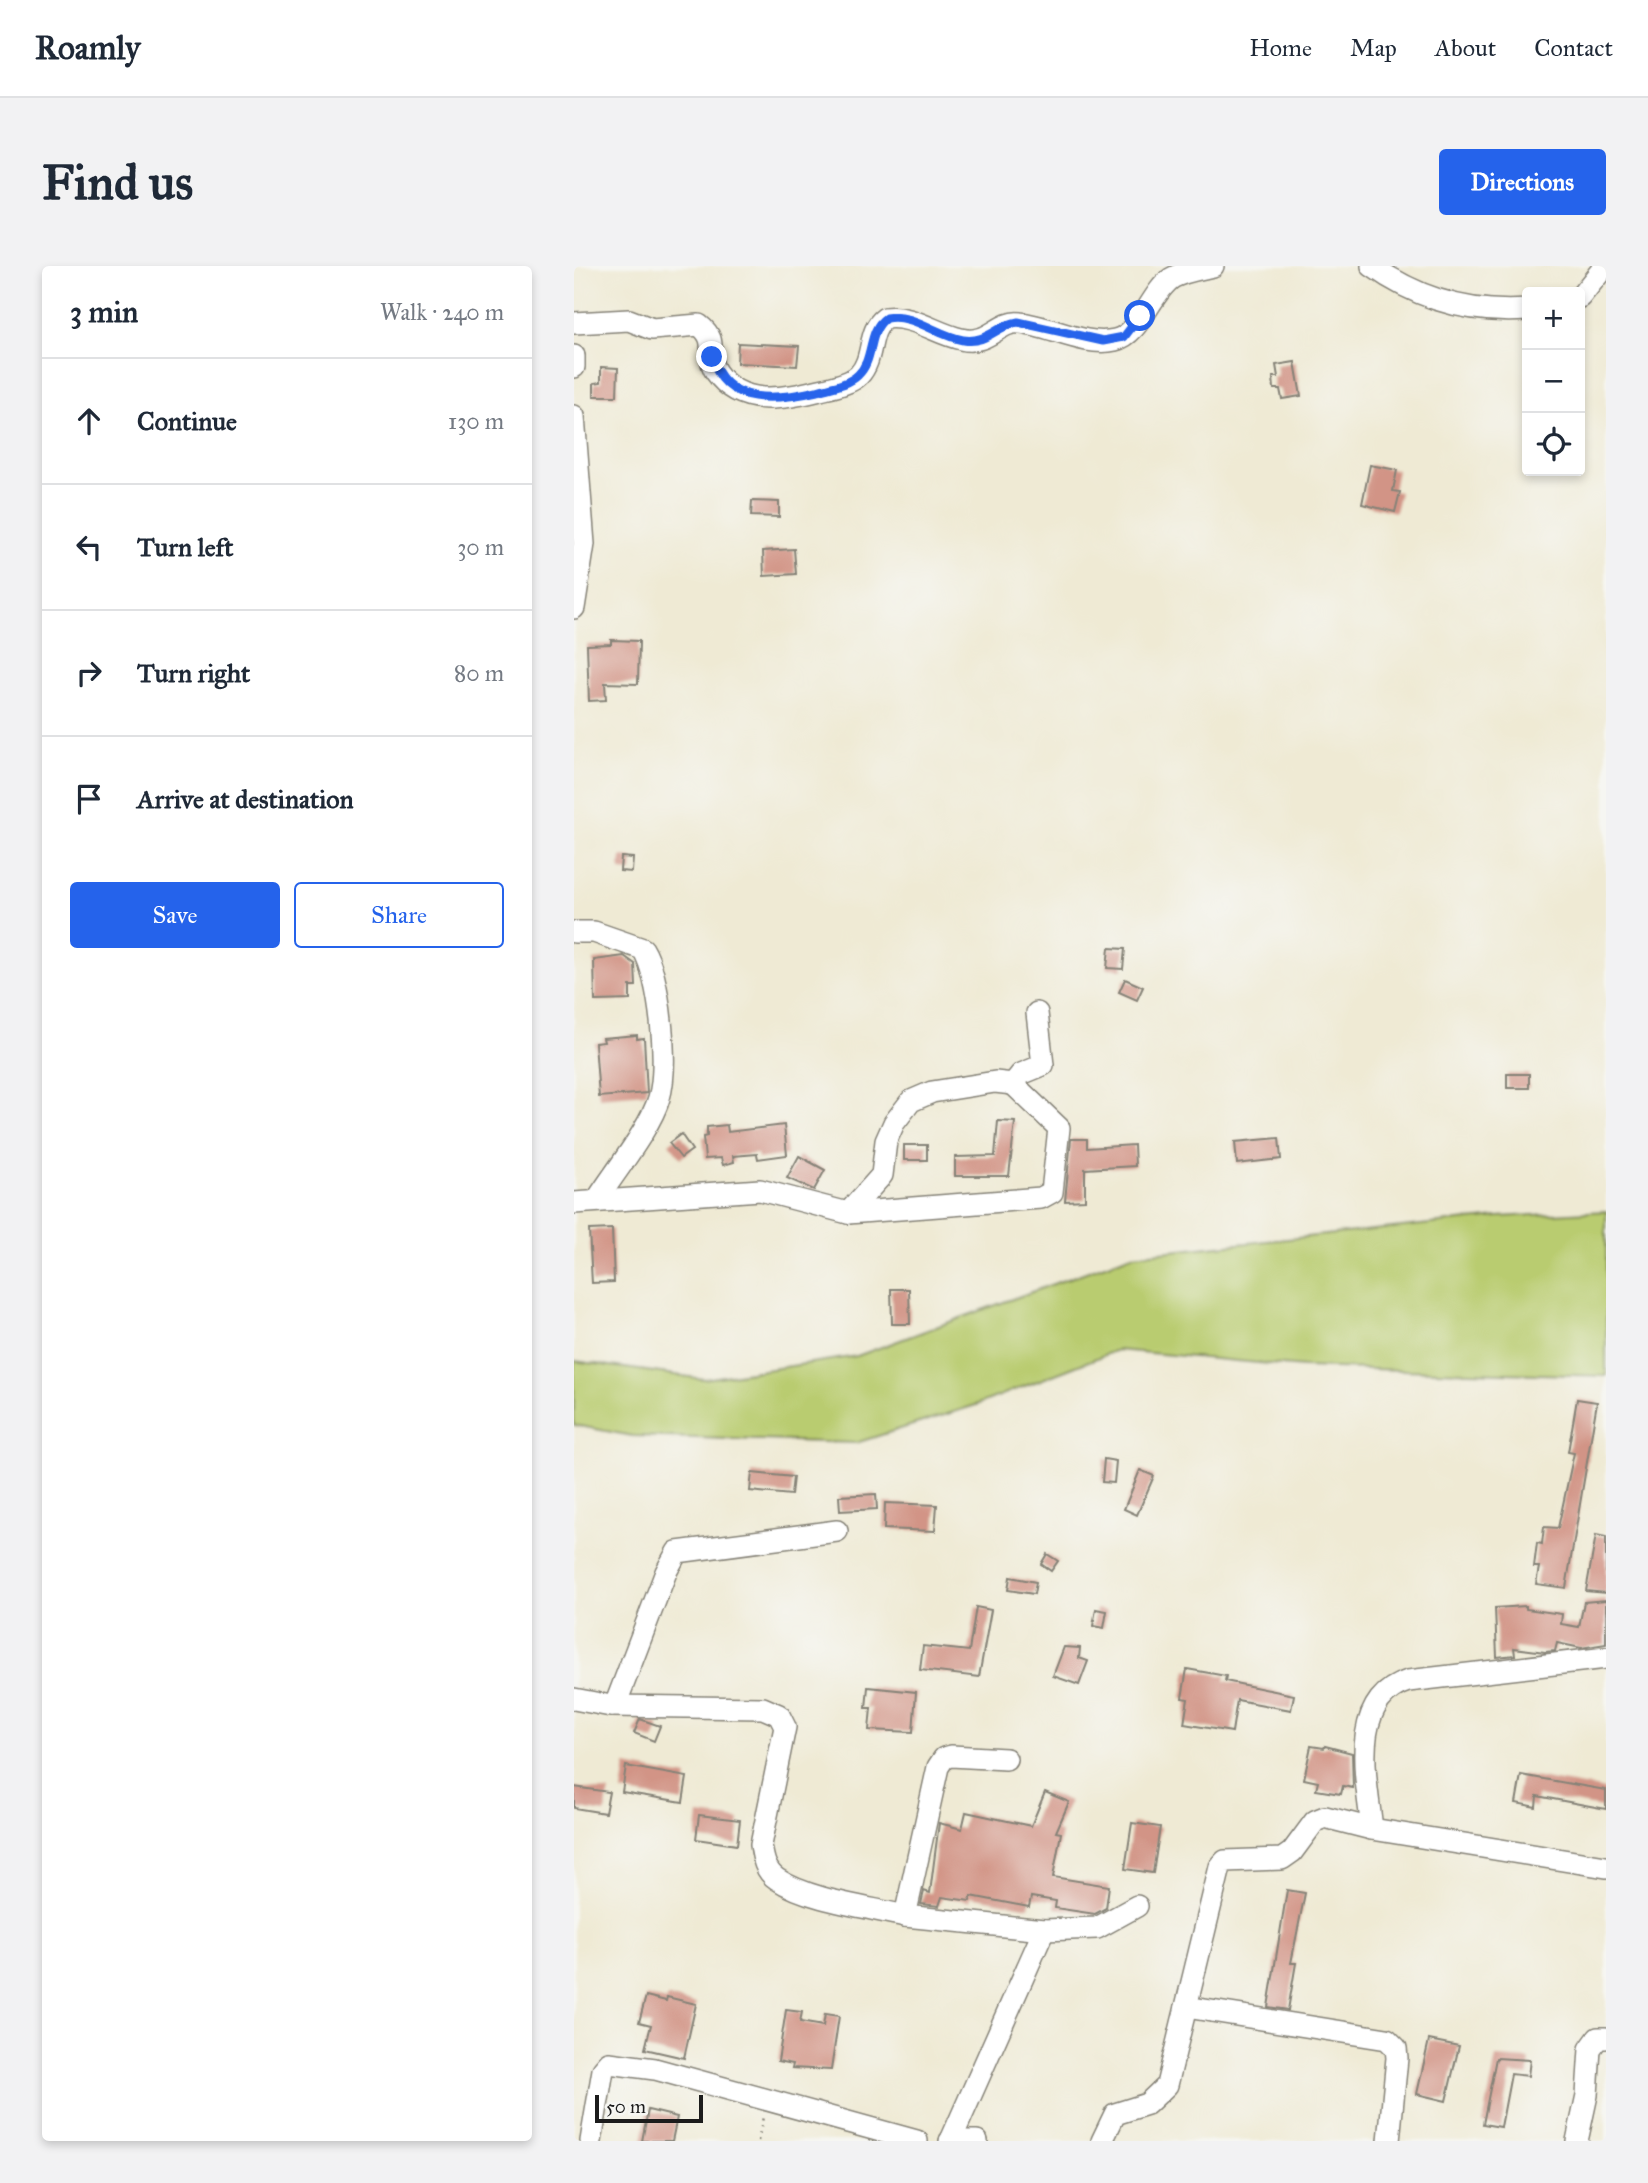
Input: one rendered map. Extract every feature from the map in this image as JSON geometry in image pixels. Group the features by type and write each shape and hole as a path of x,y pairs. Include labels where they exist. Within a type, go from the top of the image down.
{"street":[{"path":"574,323 629,320 652,329 699,325 709,332 713,342 715,370 729,385 760,398 788,398 835,386 859,374 871,353 876,328 886,318 908,318 919,325 964,340 982,339 996,334 1005,324 1018,322 1091,339 1114,340 1130,330 1171,279 1213,266"},
{"path":"1372,266 1431,300 1479,309 1522,310"},
{"path":"1585,291 1605,266"},
{"path":"574,355 574,367"},
{"path":"574,415 584,544 574,608"},
{"path":"574,932 594,932 643,949 653,965 659,996 659,1098 597,1200"},
{"path":"1013,1084 1021,1074 1043,1065 1037,1013"},
{"path":"574,1203 760,1190 848,1213 1041,1198 1052,1192 1059,1128 1013,1084 995,1082 932,1091 911,1101 894,1123 886,1141 882,1175 848,1213"},
{"path":"611,1706 619,1697 666,1572 677,1552 837,1531"},
{"path":"1372,1829 1364,1757 1366,1732 1374,1710 1388,1690 1408,1681 1606,1658"},
{"path":"574,1699 611,1706 763,1708 779,1715 785,1727 761,1845 764,1863 775,1878 803,1891 905,1916 1044,1930 1097,1928 1137,1906"},
{"path":"905,1916 938,1767 944,1758 951,1756 1006,1759"},
{"path":"1102,2141 1115,2114 1147,2104 1163,2092 1220,1867 1225,1861 1282,1859 1292,1852 1315,1821 1325,1817 1372,1829 1606,1867"},
{"path":"977,2141 951,2140 1044,1930"},
{"path":"1186,2007 1387,2039 1396,2048 1397,2058 1389,2141"},
{"path":"1577,2141 1587,2095 1591,2046 1598,2038 1606,2038"},
{"path":"591,2141 603,2070 609,2063 655,2069 917,2141"}],"path":[{"path":"758,2141 767,2100"}],"green space":[{"path":"1606,1211 1606,1376 1303,1367 1117,1350 976,1405 856,1443 632,1436 574,1425 574,1361 704,1379 857,1356 1132,1255 1498,1217"}],"building":[{"path":"738,343 799,346 797,366 737,363"},
{"path":"1295,362 1301,396 1282,399 1280,389 1274,389 1273,377 1278,377 1276,365"},
{"path":"601,367 618,368 617,396 594,396 594,383 601,382"},
{"path":"1370,465 1397,470 1393,491 1400,492 1395,512 1362,504"},
{"path":"752,501 779,502 779,517 751,516"},
{"path":"794,549 796,574 764,576 763,551"},
{"path":"611,640 639,641 638,684 605,683 606,700 589,701 587,645 611,644"},
{"path":"621,857 633,858 632,872 620,871"},
{"path":"1109,948 1125,949 1123,969 1107,968"},
{"path":"624,956 635,964 636,986 630,986 630,1000 595,1001 594,960"},
{"path":"1125,979 1143,987 1137,1000 1119,992"},
{"path":"637,1035 637,1039 644,1038 647,1093 599,1097 595,1043 604,1042 603,1038"},
{"path":"1507,1074 1529,1074 1529,1088 1507,1088"},
{"path":"998,1121 1015,1122 1009,1176 955,1176 955,1157 995,1156"},
{"path":"727,1125 728,1132 784,1125 787,1155 758,1159 757,1154 733,1156 734,1162 723,1165 721,1158 705,1159 703,1137 707,1136 707,1127"},
{"path":"681,1134 692,1150 681,1158 669,1143"},
{"path":"1279,1138 1281,1159 1237,1164 1235,1142"},
{"path":"1071,1139 1087,1139 1087,1148 1134,1145 1135,1166 1085,1169 1085,1200 1065,1201"},
{"path":"904,1145 927,1145 927,1160 904,1160"},
{"path":"799,1156 825,1170 814,1190 787,1178"},
{"path":"612,1229 614,1282 592,1283 589,1230"},
{"path":"891,1289 909,1289 910,1324 892,1324"},
{"path":"1577,1399 1597,1402 1566,1588 1536,1584 1539,1567 1534,1567 1537,1543 1542,1544 1544,1527 1558,1528 1574,1453 1568,1452"},
{"path":"1104,1459 1116,1461 1114,1483 1102,1482"},
{"path":"1140,1470 1154,1476 1137,1515 1124,1509"},
{"path":"752,1473 793,1477 791,1495 750,1491"},
{"path":"876,1494 877,1509 840,1511 839,1496"},
{"path":"885,1503 937,1505 935,1531 884,1529"},
{"path":"1596,1535 1606,1537 1606,1593 1586,1591"},
{"path":"1047,1554 1058,1561 1051,1571 1041,1564"},
{"path":"1010,1577 1036,1582 1034,1594 1008,1590"},
{"path":"1606,1600 1606,1644 1581,1648 1557,1643 1555,1651 1545,1652 1514,1648 1515,1655 1497,1657 1495,1608 1526,1606 1526,1609 1562,1614 1561,1624 1579,1627 1584,1602"},
{"path":"976,1607 991,1610 979,1677 920,1670 923,1646 969,1651"},
{"path":"1096,1609 1107,1611 1104,1628 1093,1626"},
{"path":"1064,1647 1080,1648 1079,1658 1088,1661 1079,1685 1053,1676"},
{"path":"1187,1669 1226,1676 1225,1681 1294,1695 1291,1710 1237,1700 1232,1732 1184,1724 1188,1699 1182,1698"},
{"path":"868,1687 916,1692 913,1732 869,1730 871,1708 866,1708"},
{"path":"640,1719 660,1726 654,1741 634,1733"},
{"path":"1311,1746 1325,1746 1352,1753 1353,1788 1343,1786 1341,1794 1316,1790 1318,1782 1304,1779"},
{"path":"626,1766 687,1777 683,1802 622,1792"},
{"path":"1521,1775 1606,1790 1606,1809 1537,1796 1536,1807 1516,1803"},
{"path":"574,1787 609,1792 605,1813 574,1808"},
{"path":"1045,1792 1069,1802 1056,1832 1061,1833 1053,1877 1109,1886 1106,1908 1095,1914 1055,1908 1056,1901 1031,1897 1029,1907 971,1896 970,1901 942,1897 939,1906 921,1904 924,1891 930,1893 939,1823 962,1829 966,1812 1031,1826"},
{"path":"699,1815 740,1820 737,1845 696,1839"},
{"path":"1132,1823 1160,1827 1153,1873 1125,1869"},
{"path":"1287,1890 1305,1893 1291,1963 1296,1963 1288,2010 1268,2007"},
{"path":"646,1996 666,2001 667,1997 696,2004 684,2058 645,2049 651,2025 639,2022"},
{"path":"786,2010 802,2012 800,2022 823,2026 825,2014 839,2016 831,2070 792,2068 793,2064 778,2061"},
{"path":"1429,2040 1459,2046 1446,2101 1417,2094"},
{"path":"1496,2058 1530,2060 1528,2076 1511,2074 1501,2127 1483,2124"},
{"path":"648,2110 677,2117 672,2141 642,2141"}],"route":[{"path":"712,357 715,370 740,393 760,398 788,398 853,379 864,368 871,353 876,328 880,321 886,318 908,318 919,325 964,340 982,339 996,334 1005,324 1018,322 1103,341 1124,337 1140,316"}]}
